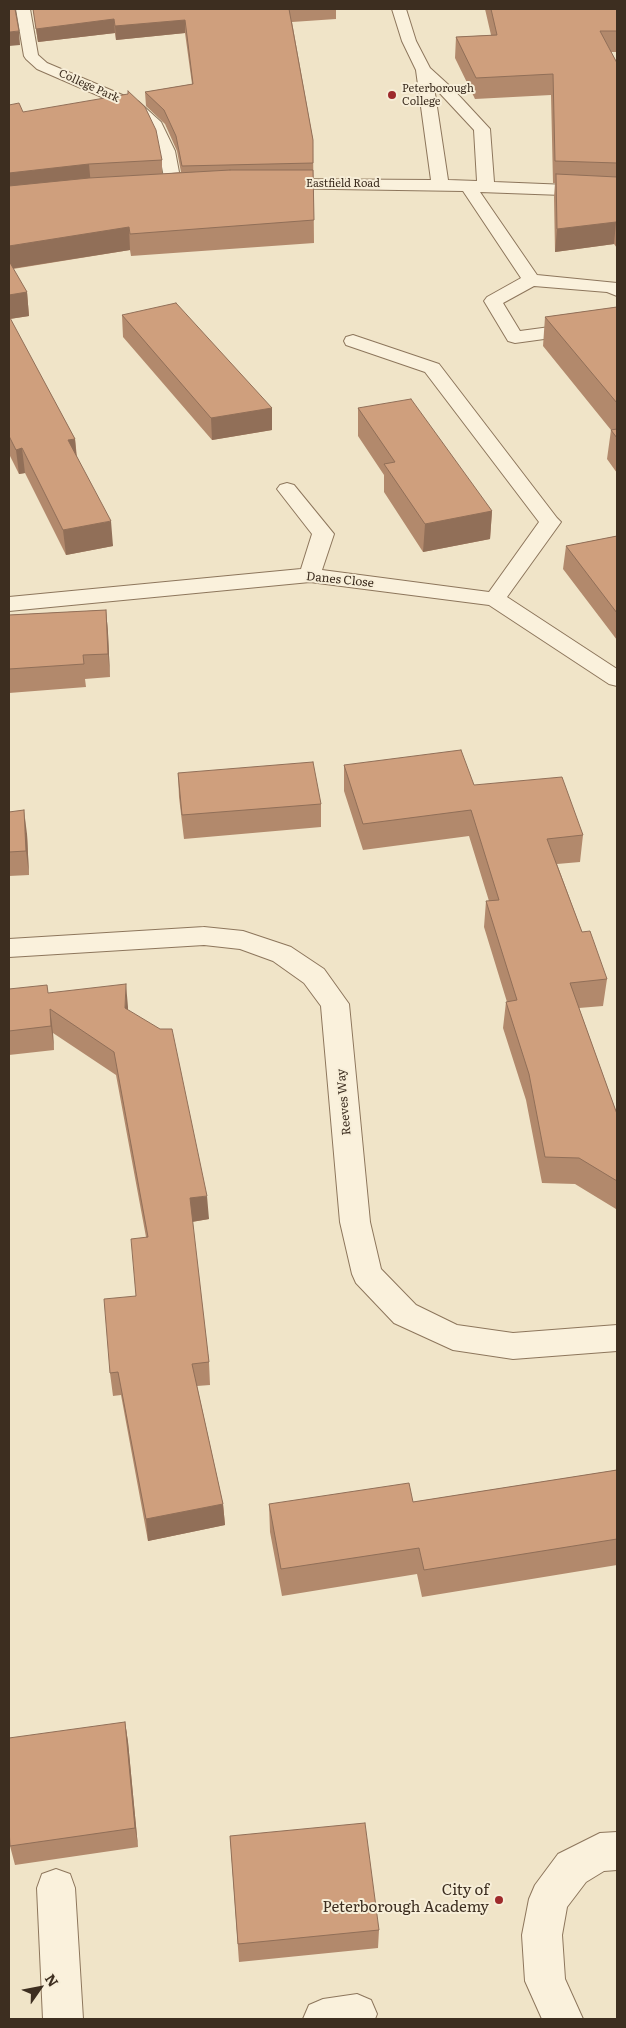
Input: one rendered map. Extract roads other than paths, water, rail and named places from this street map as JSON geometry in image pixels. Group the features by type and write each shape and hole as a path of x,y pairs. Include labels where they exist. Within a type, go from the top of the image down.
{"street":[{"path":"399,9 409,41 424,70 440,185"},
{"path":"23,12 42,14"},
{"name":"College Park","path":"23,12 31,56 42,66 133,105 156,125 167,150 174,188"},
{"path":"424,70 447,91 482,129 486,186"},
{"name":"Eastfield Road","path":"261,184 486,186 617,192"},
{"path":"468,186 531,280"},
{"path":"156,190 193,187"},
{"path":"617,290 612,287 531,280 493,301 515,337 617,324"},
{"path":"353,341 432,368 550,522 495,599"},
{"path":"288,489 323,534 310,574"},
{"name":"Danes Close","path":"9,604 310,574 495,599 617,679"},
{"name":"Reeves Way","path":"9,948 204,936 243,940 282,954 314,976 335,1004 354,1222 367,1274 405,1314 453,1337 513,1346 617,1338"},
{"path":"563,2019 545,1981 542,1935 549,1899 572,1868 600,1852 617,1851"},
{"path":"56,1888 63,2019"}],"place":[{"name":"Peterborough College","path":"392,95"},
{"name":"City of Peterborough Academy","path":"499,1900"}]}
